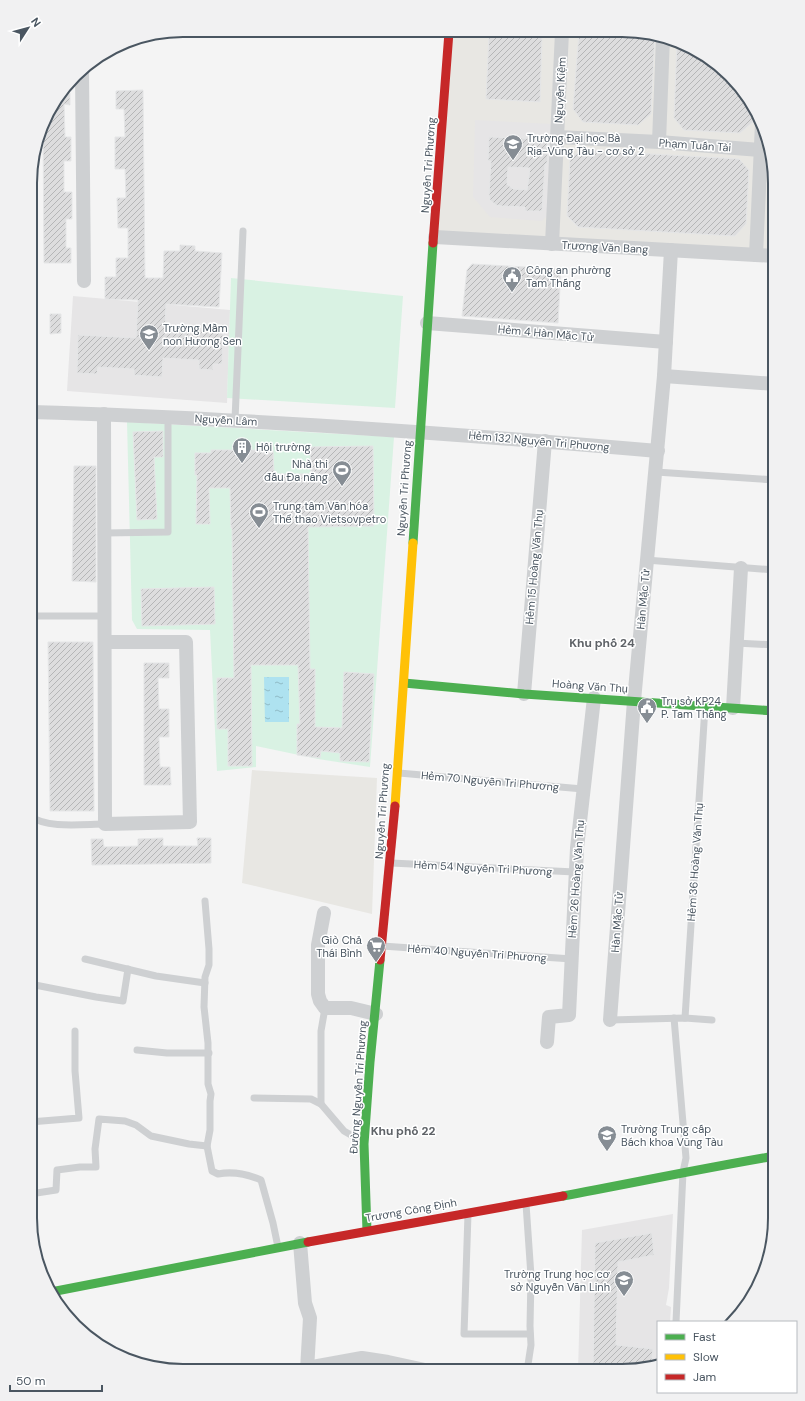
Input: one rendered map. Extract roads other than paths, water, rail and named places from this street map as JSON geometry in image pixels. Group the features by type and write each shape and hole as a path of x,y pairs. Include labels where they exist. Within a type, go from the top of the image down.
{"street":[{"name":"Nguyễn Tri Phương","path":"382,946 404,683 427,323 449,37"},
{"name":"Nguyễn Kiệm","path":"552,244 562,37"},
{"path":"659,142 663,43"},
{"path":"82,78 84,281"},
{"name":"Phạm Tuấn Tài","path":"557,137 659,142 760,150"},
{"path":"756,255 761,139"},
{"name":"Trương Văn Bang","path":"434,237 768,256"},
{"name":"Hàn Mặc Tử","path":"610,1020 634,701 664,376 671,250"},
{"name":"Hẻm 4 Hàn Mặc Tử","path":"427,323 666,342"},
{"path":"664,376 768,383"},
{"name":"Nguyễn Lâm","path":"37,412 235,420 420,432"},
{"path":"104,414 106,642 105,824 190,822 186,642 106,642"},
{"name":"Hẻm 132 Nguyễn Tri Phương","path":"420,432 658,451"},
{"name":"Hẻm 15 Hoàng Văn Thụ","path":"524,694 545,441"},
{"path":"732,708 741,568"},
{"name":"Hoàng Văn Thụ","path":"404,683 524,694 768,711"},
{"name":"Hẻm 26 Hoàng Văn Thụ","path":"547,1042 549,1017 569,1015 577,848 594,698"},
{"path":"324,913 318,946 318,994 320,1001 325,1008 351,1008 376,1014"},
{"name":"Đường Nguyễn Tri Phương","path":"367,1231 364,1144 370,1062 382,946"},
{"name":"Trương Công Định","path":"57,1291 278,1247 634,1183 683,1172 768,1157"},
{"path":"300,1243 305,1303 310,1318 307,1364"},
{"path":"332,1364 362,1358 397,1364"}],"lane":[{"path":"235,420 243,231"},
{"path":"105,533 168,532 168,418"},
{"path":"656,472 768,480"},
{"path":"646,560 768,570"},
{"path":"37,616 105,616"},
{"path":"736,643 768,645"},
{"name":"Hẻm 36 Hoàng Văn Thụ","path":"685,1018 706,706"},
{"name":"Hẻm 70 Nguyễn Tri Phương","path":"397,772 583,789"},
{"path":"37,821 47,824 105,824"},
{"name":"Hẻm 54 Nguyễn Tri Phương","path":"390,863 576,872"},
{"path":"205,901 209,965 205,977 204,1007 209,1053 208,1084 211,1094 210,1130 207,1146 212,1171 218,1174 228,1172 248,1175 262,1180 278,1247"},
{"name":"Hẻm 40 Nguyễn Tri Phương","path":"382,946 572,960"},
{"path":"85,959 156,976 205,983"},
{"path":"37,985 123,1001 128,969"},
{"path":"320,1104 321,1031 325,1008"},
{"path":"674,1018 686,1158 683,1172 676,1321"},
{"path":"610,1020 674,1018 712,1020"},
{"path":"37,1121 79,1118 75,1031"},
{"path":"137,1050 167,1053 209,1053"},
{"path":"254,1098 310,1100 320,1104 344,1131 364,1144"},
{"path":"37,1193 56,1190 57,1170 80,1167 96,1168 95,1149 99,1119 125,1121 136,1125 152,1136 189,1144 207,1146"},
{"path":"526,1202 531,1276 531,1345 528,1364"},
{"path":"468,1212 464,1334 530,1334"}],"water":[{"path":"264,677 289,677 289,722 265,722"}],"place":[{"name":"Trường Đại học Bà Rịa-Vũng Tàu - cơ sở 2","path":"513,161"},
{"name":"Công an phường Tam Thắng","path":"512,293"},
{"name":"Trường Mầm non Hương Sen","path":"149,351"},
{"name":"Hội trường","path":"242,464"},
{"name":"Nhà thi đấu Đa năng","path":"342,487"},
{"name":"Trung tâm Văn hóa Thể thao Vietsovpetro","path":"259,529"},
{"name":"Trụ sở KP24 P. Tam Thắng","path":"647,724"},
{"name":"Giò Chả Thái Bình","path":"376,963"},
{"name":"Trường Trung cấp Bách khoa Vũng Tàu","path":"607,1152"},
{"name":"Trường Trung học cơ sở Nguyễn Văn Linh","path":"624,1297"}],"district":[{"name":"Khu phố 24","path":"602,643"},
{"name":"Khu phố 22","path":"403,1131"}]}
